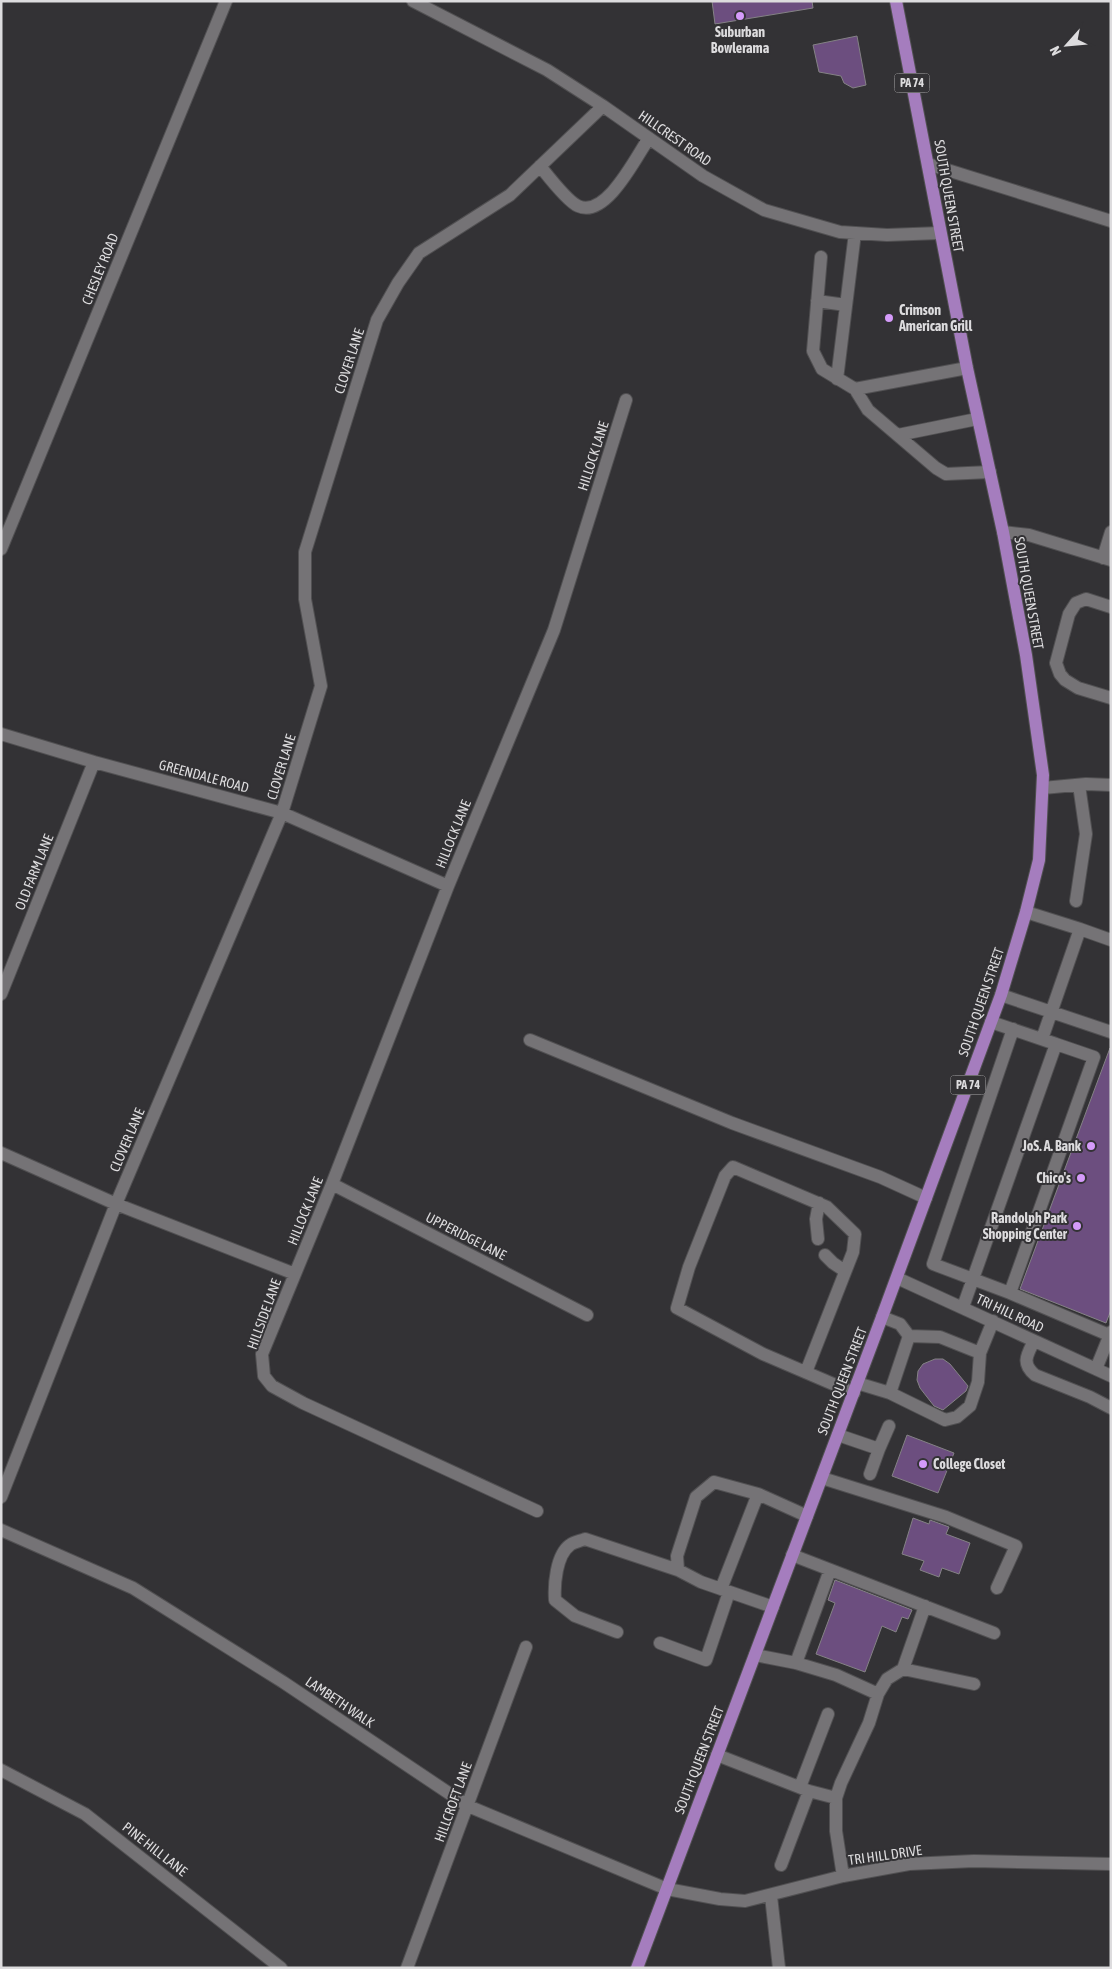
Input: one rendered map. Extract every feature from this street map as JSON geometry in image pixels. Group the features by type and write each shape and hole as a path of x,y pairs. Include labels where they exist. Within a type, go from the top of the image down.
{"main road":[{"name":"SOUTH QUEEN STREET","path":"637,1968 897,1278 1001,995 1026,912 1038,860 1043,775 1026,655 1003,532 966,368 896,1"}],"street":[{"name":"CHESLEY ROAD","path":"1,549 226,1"},
{"name":"HILLCREST ROAD","path":"413,1 547,70 704,176 764,210 840,232 887,235 940,233"},
{"name":"CLOVER LANE","path":"1,1497 116,1204 282,813 321,686 305,599 305,552 377,320 419,253 510,195 603,106"},
{"path":"540,166 559,189 577,206 590,208 600,204 611,194 648,138"},
{"path":"928,164 1111,220"},
{"path":"837,379 855,233"},
{"path":"821,257 813,351 822,369 855,388 868,410 936,468 946,474 990,472"},
{"path":"817,301 846,305"},
{"path":"855,388 966,368"},
{"name":"HILLOCK LANE","path":"295,1274 448,886 554,630 626,400"},
{"path":"898,435 977,420"},
{"path":"1003,532 1029,535 1107,559 1111,532"},
{"path":"1111,607 1086,599 1076,603 1069,614 1056,663 1066,680 1078,688 1111,698"},
{"name":"GREENDALE ROAD","path":"1,734 94,762 282,813 448,886"},
{"name":"OLD FARM LANE","path":"1,994 94,762"},
{"path":"1076,901 1086,834 1079,785"},
{"path":"1043,788 1111,785"},
{"path":"1026,912 1111,940"},
{"path":"1042,1039 1080,929"},
{"path":"1001,995 1111,1032"},
{"path":"991,1022 1094,1057 1010,1294"},
{"path":"1013,1028 933,1264 1110,1333 1096,1369"},
{"path":"530,1040 732,1123 880,1177 926,1198"},
{"path":"963,1307 1056,1044"},
{"name":"HILLSIDE LANE","path":"1,1153 116,1204 295,1274 262,1354 264,1376 272,1386 303,1403 537,1511"},
{"path":"806,1372 853,1252 855,1234 827,1207 733,1167 725,1176 689,1267 677,1308 764,1354 806,1372 855,1388 890,1393 945,1420 956,1417 970,1406 978,1382 980,1353 993,1321"},
{"name":"UPPERIDGE LANE","path":"332,1184 587,1315"},
{"path":"818,1239 816,1219 819,1203"},
{"path":"825,1255 845,1271"},
{"name":"TRI HILL ROAD","path":"897,1278 1111,1376"},
{"path":"882,1317 900,1324 909,1336"},
{"path":"909,1336 940,1337 980,1353"},
{"path":"890,1393 909,1336"},
{"path":"1034,1340 1026,1356 1028,1369 1035,1375 1090,1397 1111,1408"},
{"path":"870,1474 889,1426"},
{"path":"838,1435 879,1449"},
{"path":"822,1478 946,1517 1016,1546 997,1588"},
{"path":"678,1570 677,1556 696,1497 714,1482 758,1494 807,1516"},
{"path":"660,1643 706,1660 725,1590 758,1494"},
{"name":"LAMBETH WALK","path":"1,1530 132,1588 283,1682 468,1806 667,1889"},
{"path":"617,1632 575,1616 555,1600 554,1583 562,1555 570,1545 585,1540 678,1570 701,1582 773,1607"},
{"path":"792,1555 994,1633"},
{"path":"796,1663 830,1570"},
{"path":"903,1669 925,1606"},
{"name":"HILLCROFT LANE","path":"407,1968 526,1647"},
{"path":"755,1655 796,1663 836,1675 878,1694"},
{"path":"842,1876 836,1831 836,1798 869,1723 878,1694 887,1678 903,1669 974,1684"},
{"path":"781,1865 828,1714"},
{"path":"717,1755 805,1789 836,1798"},
{"name":"PINE HILL LANE","path":"1,1770 85,1814 281,1968"},
{"name":"TRI HILL DRIVE","path":"667,1889 720,1899 745,1901 771,1896 842,1876 909,1864 974,1861 1111,1864"},
{"path":"771,1896 779,1968"}],"building":[{"name":"Suburban Bowlerama","path":"712,1 812,1 813,8 715,24"},
{"path":"857,36 866,85 853,88 844,83 841,76 819,72 813,45"},
{"name":"Randolph Park Shopping Center","path":"1110,1048 1111,1310 1106,1323 1020,1289"},
{"path":"935,1359 943,1359 950,1364 968,1386 966,1391 943,1410 934,1406 920,1388 917,1380 918,1371 923,1364"},
{"name":"College Closet","path":"907,1435 954,1453 938,1493 892,1476"},
{"path":"913,1518 929,1524 930,1520 949,1527 946,1534 970,1543 959,1574 942,1568 939,1577 920,1570 924,1561 902,1554"},
{"path":"835,1580 912,1610 908,1619 902,1617 896,1632 882,1626 865,1672 816,1654 835,1603 828,1600"}],"place":[{"name":"Suburban Bowlerama","path":"740,16"},
{"name":"Crimson American Grill","path":"889,318"},
{"name":"JoS. A. Bank","path":"1091,1146"},
{"name":"Chico's","path":"1081,1178"},
{"name":"Randolph Park Shopping Center","path":"1077,1226"},
{"name":"College Closet","path":"923,1464"}]}
